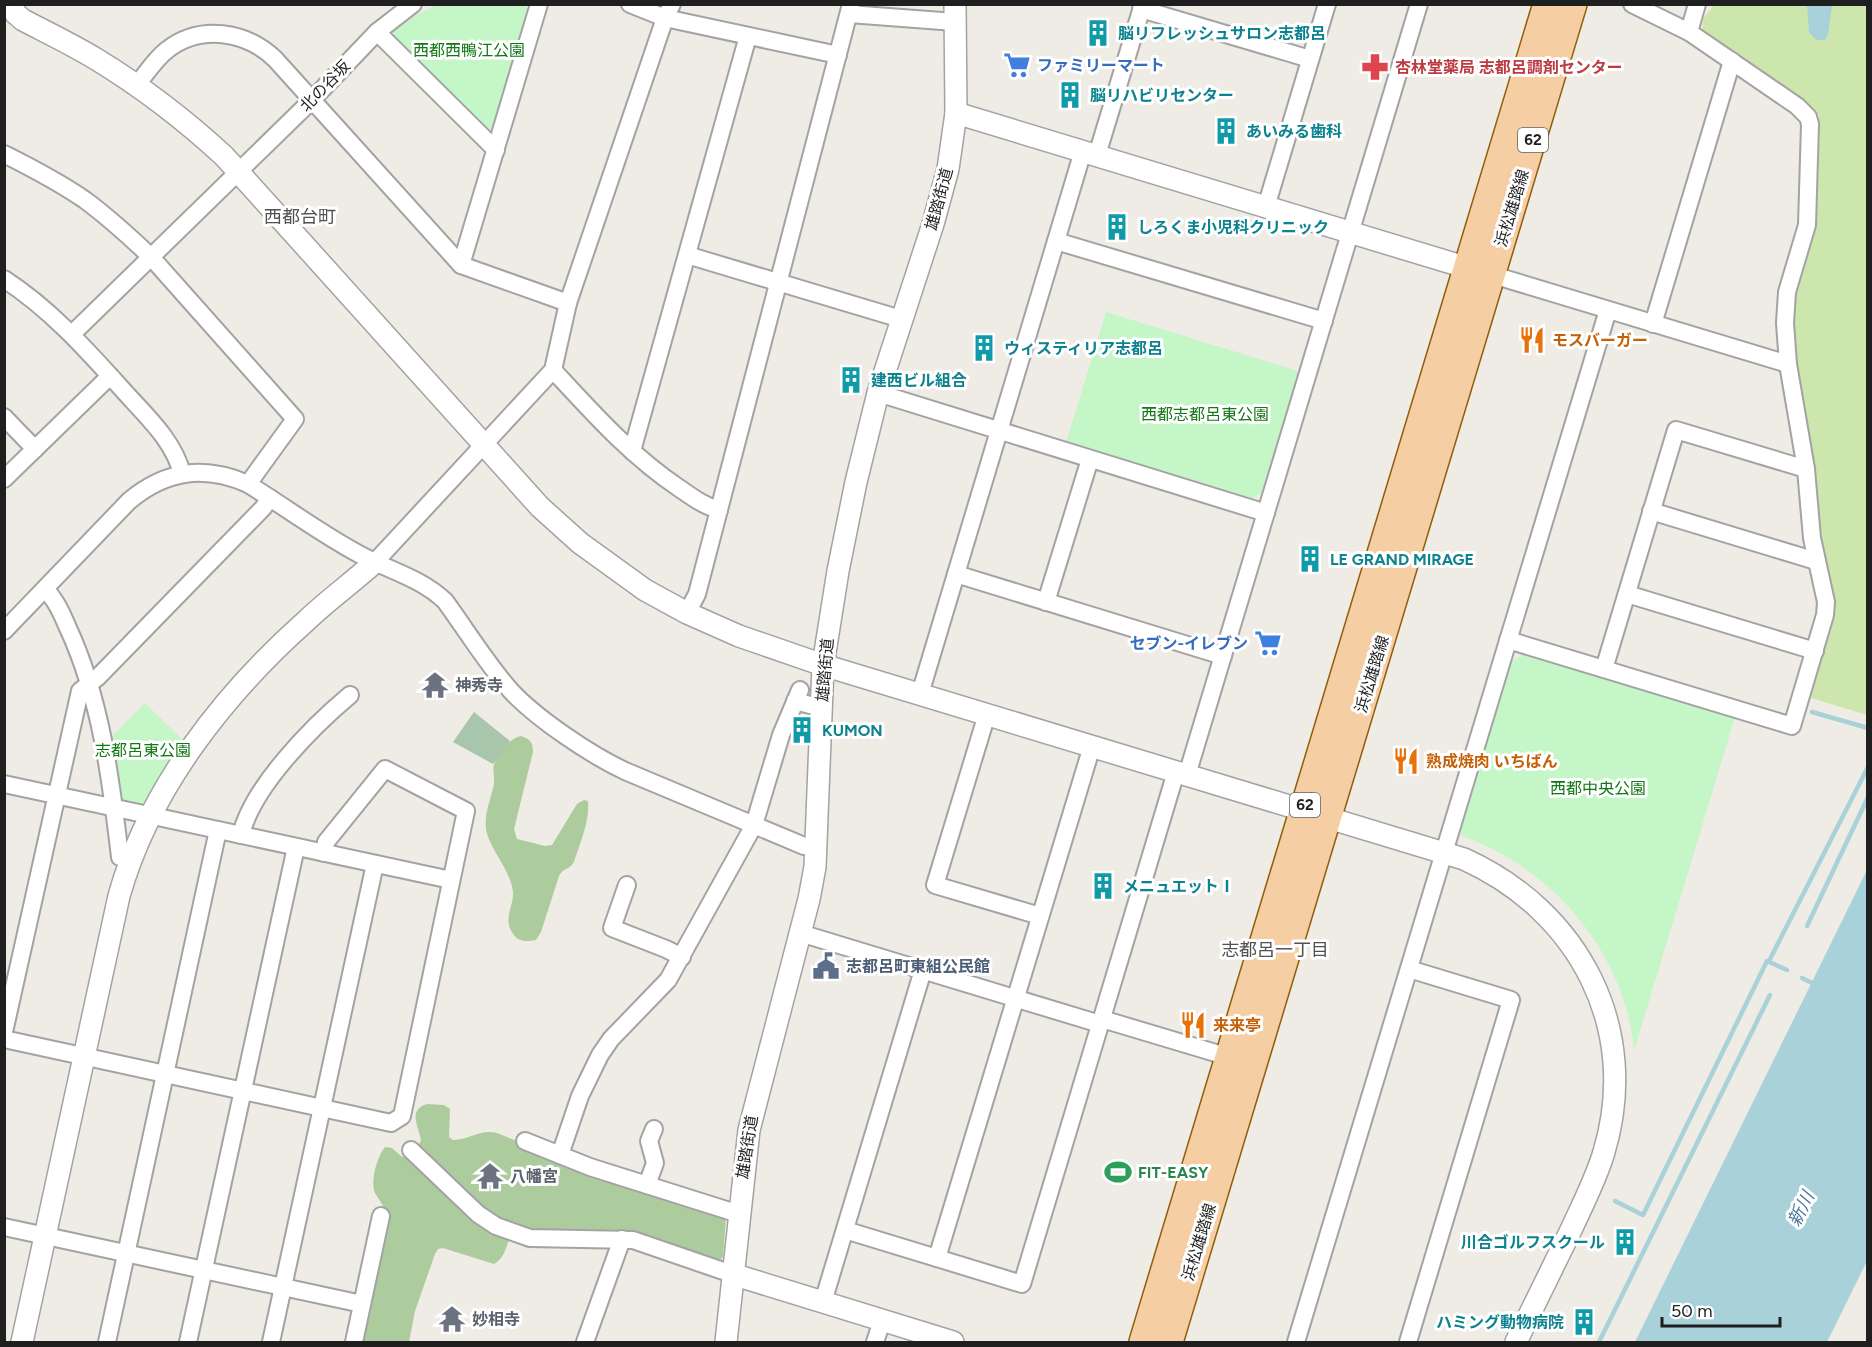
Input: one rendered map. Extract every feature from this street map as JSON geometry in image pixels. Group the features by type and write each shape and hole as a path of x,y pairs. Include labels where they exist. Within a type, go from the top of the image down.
{"main road":[{"name":"浜松雄踏線","path":"1480,272 1547,4"},
{"name":"浜松雄踏線","path":"1169,1342 1316,814 1480,272 1574,4"},
{"name":"浜松雄踏線","path":"1143,1342 1229,1057 1316,814"}],"street":[{"name":"北の谷坂","path":"72,334 312,100 377,32 413,4"},
{"path":"461,265 539,4"},
{"path":"630,4 669,11 748,36 838,55"},
{"path":"1266,207 1327,4"},
{"path":"845,1230 1022,1284 1101,1021 1223,656 1419,4"},
{"path":"1508,640 1792,726 1825,615 1826,602 1812,538 1806,469 1788,364 1784,307 1807,225 1810,124 1803,110 1689,32 1632,4"},
{"path":"1689,32 1697,4"},
{"path":"7,6 23,20 96,59 136,86 192,128 239,171 540,507 580,543 638,585 687,613 739,636 823,665 1464,859 1501,878 1534,903 1556,925 1575,950 1603,1006 1612,1047 1613,1110 1604,1153 1576,1219 1516,1342"},
{"path":"920,694 1056,241 1142,7 1310,60"},
{"path":"687,613 697,594 850,9 955,13"},
{"path":"22,1342 119,896 130,861 150,815 195,745 246,680 305,621 375,562 553,370 568,303 669,11"},
{"name":"雄踏街道","path":"726,1342 746,1150 753,1111 812,883 817,846 823,665 843,541 878,393 941,197 951,150 956,112 955,13"},
{"path":"377,32 496,150"},
{"path":"136,86 161,55 179,42 199,35 226,34 246,39 265,49 461,265 568,303"},
{"path":"632,452 748,36"},
{"path":"1653,324 1732,62"},
{"path":"956,112 1788,364"},
{"path":"4,154 85,200 126,234 151,257 295,419 248,484"},
{"path":"1056,241 1324,321"},
{"path":"687,255 901,319"},
{"path":"4,279 41,305 72,334 163,436 180,465 182,474"},
{"path":"1296,1342 1608,310"},
{"path":"553,370 632,452 694,498 719,510"},
{"path":"4,479 110,376"},
{"path":"878,393 1266,513"},
{"path":"4,417 35,449"},
{"path":"1604,669 1676,430 1806,469"},
{"path":"1046,602 1090,459"},
{"path":"5,631 129,501 154,483 182,474 200,472 217,474 248,484 348,548 411,578 436,593 513,692 525,704 583,747 625,771 804,846 817,846"},
{"path":"4,1032 78,695 263,508 270,498"},
{"path":"1651,511 1816,561"},
{"path":"956,574 1223,656"},
{"path":"45,589 52,596 71,634 88,684 104,746 120,857 130,861"},
{"path":"1627,594 1815,651"},
{"path":"241,835 247,817 276,772 310,731 350,695"},
{"path":"560,1155 580,1096 605,1047 660,990 682,957 754,825 780,735 802,699"},
{"path":"987,714 935,885 1040,916"},
{"path":"937,1258 1092,746"},
{"path":"4,1039 391,1123 402,1116 466,811 385,769 326,842 324,853"},
{"path":"4,784 451,880"},
{"path":"107,1342 218,830"},
{"path":"188,1342 296,847"},
{"path":"271,1342 375,864"},
{"path":"627,885 612,928 682,957"},
{"path":"800,933 1016,998 1229,1057"},
{"path":"1408,1342 1511,1000 1409,969"},
{"path":"823,1302 923,970"},
{"path":"647,1185 654,1163 649,1142 654,1129"},
{"path":"525,1141 590,1167 739,1214"},
{"path":"411,1149 478,1214 496,1226 522,1236 539,1240 622,1239 644,1243 732,1274 953,1342"},
{"path":"354,1342 381,1216"},
{"path":"4,1227 362,1304"},
{"path":"585,1342 622,1239"},
{"path":"875,1342 882,1320"}],"green space":[{"name":"西都西鴨江公園","path":"436,5 524,5 527,9 527,17 494,129 486,131 393,37 394,31"},
{"path":"1714,5 1867,5 1867,715 1808,697 1823,559 1795,363 1791,308 1815,215 1819,115 1702,35 1703,19"},
{"name":"西都志都呂東公園","path":"1106,312 1301,372 1265,491 1249,500 1066,443"},
{"name":"西都中央公園","path":"1524,654 1735,717 1634,1051 1628,1015 1616,981 1600,949 1579,919 1554,892 1526,869 1495,850 1462,836 1459,828 1509,663"},
{"name":"志都呂東公園","path":"145,703 185,742 144,808 120,803 108,740"},
{"path":"474,712 510,741 493,764 453,742"},
{"path":"521,736 530,741 533,752 514,829 517,839 545,846 552,845 577,804 584,800 588,801 586,824 574,862 559,876 541,932 536,940 529,941 516,938 509,927 513,897 512,885 486,831 496,760 508,743"},
{"path":"427,1104 444,1105 450,1109 449,1137 453,1140 485,1132 497,1133 589,1170 726,1218 723,1257 717,1263 645,1240 510,1237 502,1256 494,1264 443,1248 438,1249 415,1311 409,1342 362,1342 388,1223 385,1210 375,1193 373,1182 375,1169 385,1147 392,1148 406,1158 418,1147 421,1140 416,1119 417,1110"}],"water":[{"path":"1807,5 1832,5 1828,35 1825,40 1816,40 1809,32"},
{"name":"新川","path":"1867,870 1867,1261 1827,1342 1635,1342"}],"waterway":[{"path":"1812,712 1868,728"},
{"path":"1769,961 1868,767"},
{"path":"1807,926 1868,797"},
{"path":"1615,1201 1643,1215 1767,961 1787,970"},
{"path":"1802,978 1816,985"},
{"path":"1599,1342 1770,995"}],"place":[{"name":"脳リフレッシュサロン志都呂","path":"1098,33"},
{"name":"ファミリーマート","path":"1017,65"},
{"name":"杏林堂薬局 志都呂調剤センター","path":"1375,67"},
{"name":"脳リハビリセンター","path":"1070,95"},
{"name":"あいみる歯科","path":"1226,131"},
{"name":"しろくま小児科クリニック","path":"1117,227"},
{"name":"モスバーガー","path":"1532,340"},
{"name":"ウィスティリア志都呂","path":"984,348"},
{"name":"建西ビル組合","path":"851,380"},
{"name":"LE GRAND MIRAGE","path":"1310,559"},
{"name":"セブン-イレブン","path":"1268,643"},
{"name":"神秀寺","path":"435,685"},
{"name":"KUMON","path":"802,730"},
{"name":"熟成焼肉 いちばん","path":"1406,761"},
{"name":"メニュエットⅠ","path":"1103,886"},
{"name":"志都呂町東組公民館","path":"826,966"},
{"name":"来来亭","path":"1193,1025"},
{"name":"FIT-EASY","path":"1118,1172"},
{"name":"八幡宮","path":"490,1176"},
{"name":"川合ゴルフスクール","path":"1625,1242"},
{"name":"妙相寺","path":"452,1319"},
{"name":"ハミング動物病院","path":"1584,1322"}],"district":[{"name":"西都台町","path":"300,217"},
{"name":"志都呂一丁目","path":"1275,950"}]}
